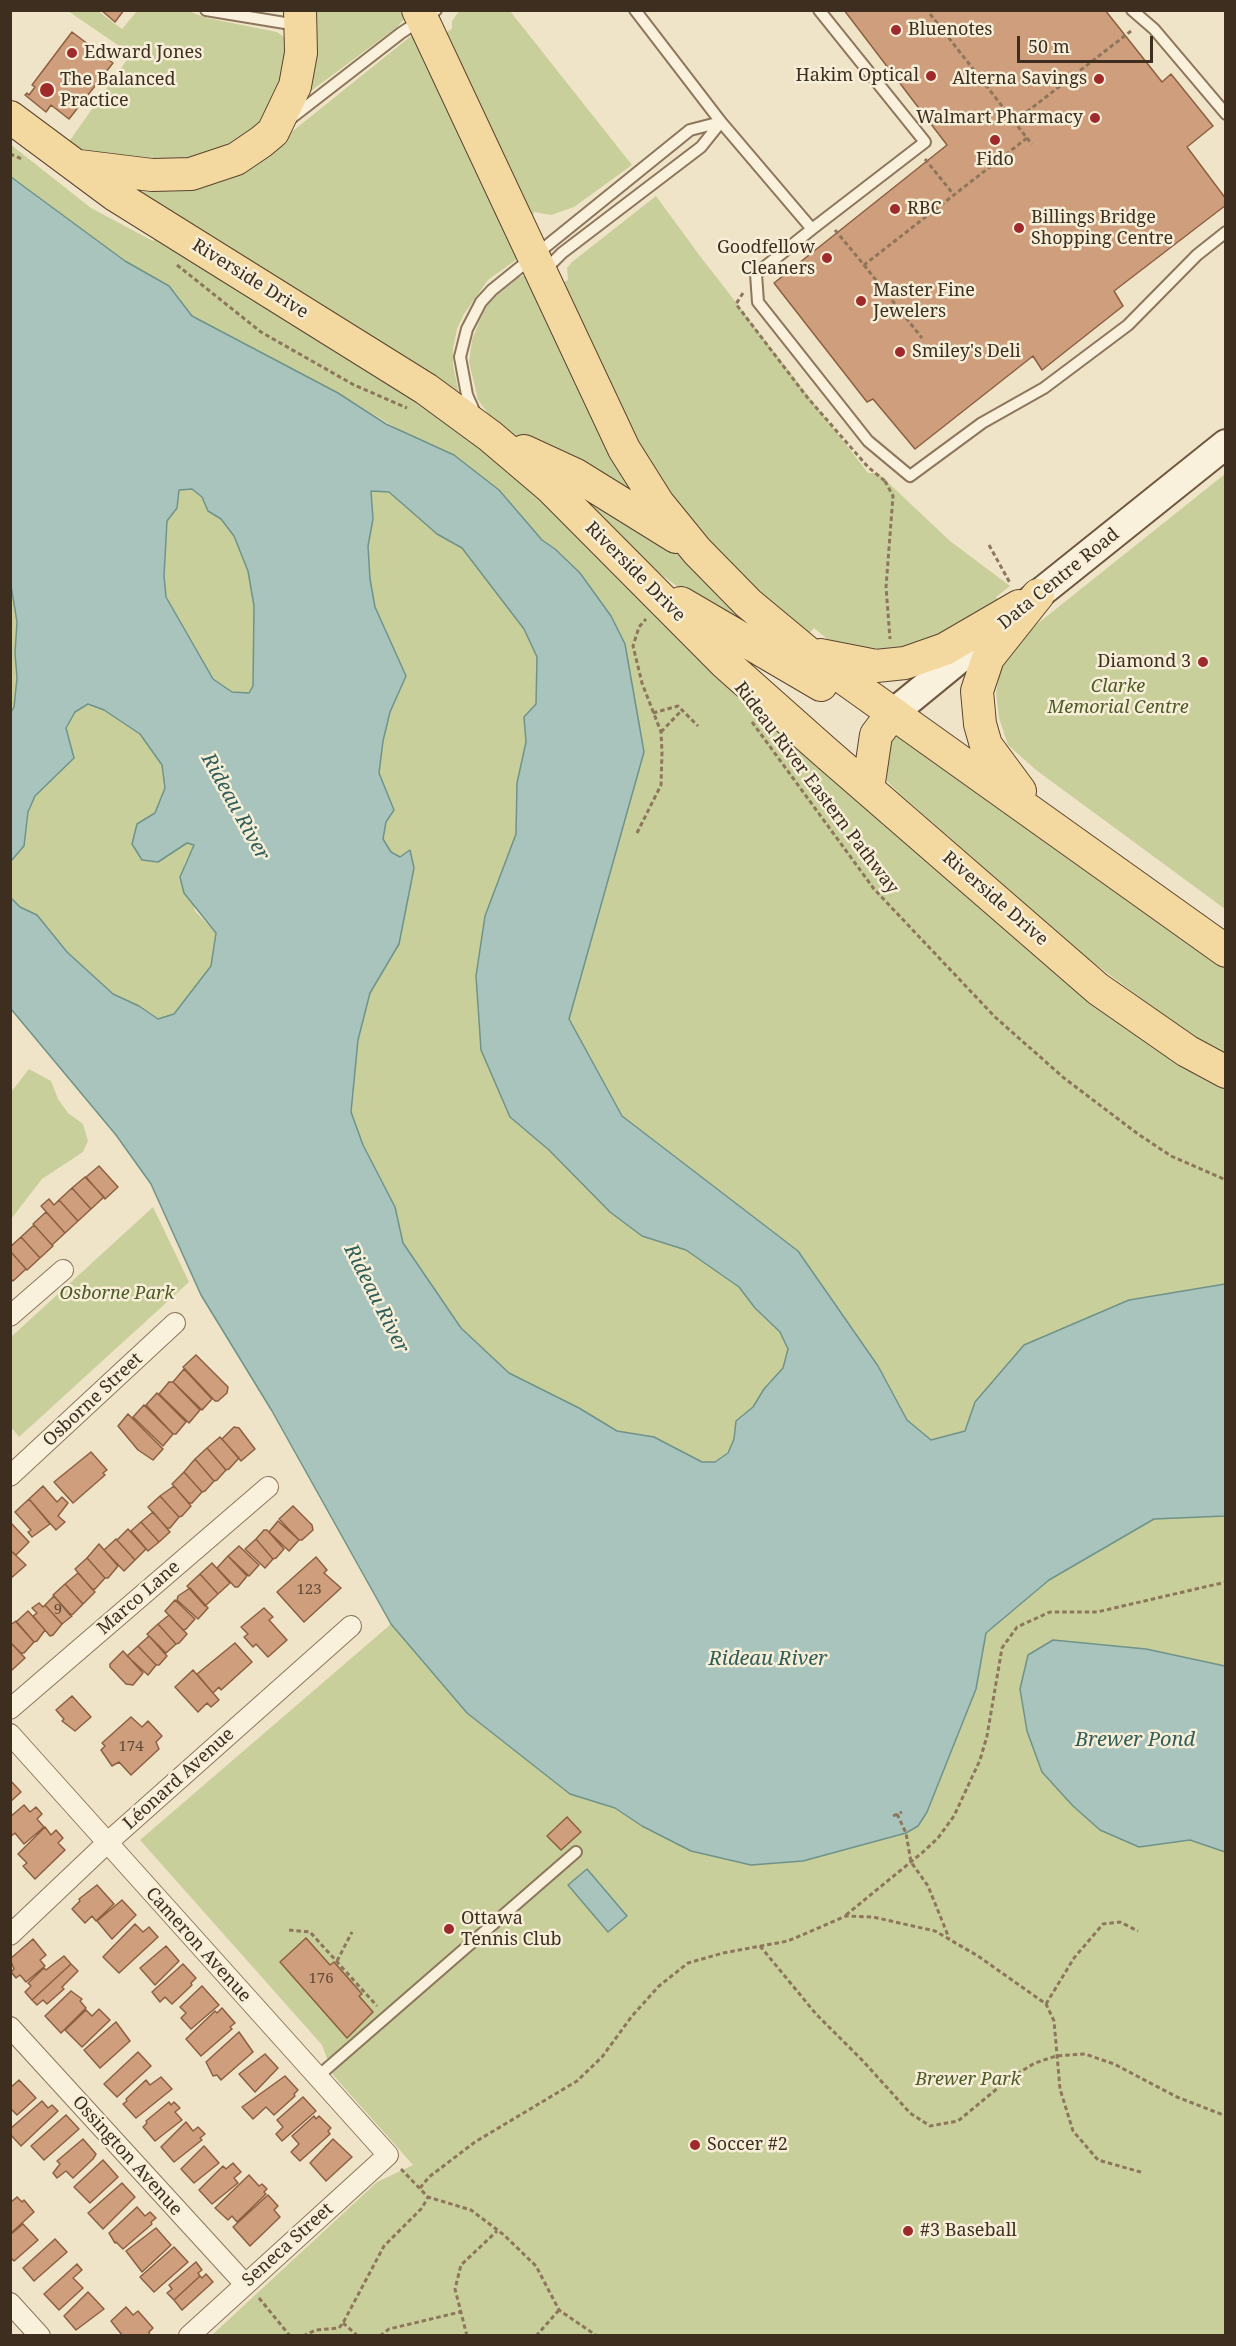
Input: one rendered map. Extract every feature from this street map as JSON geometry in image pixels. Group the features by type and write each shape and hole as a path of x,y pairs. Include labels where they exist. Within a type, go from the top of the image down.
{"main road":[{"path":"425,14 538,270 624,449 658,503 697,550 748,603 807,652 1226,951"},
{"path":"72,165 152,175 191,174 236,159 273,132 287,105 299,70 300,18"},
{"name":"Riverside Drive","path":"10,117 115,195 426,389 490,436 529,468 725,663 1098,988 1187,1051 1226,1072"},
{"path":"490,436 576,475 697,550"},
{"name":"Data Centre Road","path":"892,714 1031,599 1226,444"},
{"path":"646,583 808,676 862,713 872,717 892,714"},
{"path":"807,652 876,666 905,663 945,650 1031,599"},
{"path":"1031,599 999,641 981,672 977,691 980,724 986,745 1005,774 1041,817"},
{"path":"868,789 876,735 892,714"}],"street":[{"path":"10,1316 63,1270"},
{"name":"Osborne Street","path":"10,1476 175,1323"},
{"name":"Marco Lane","path":"10,1709 268,1487"},
{"name":"Léonard Avenue","path":"10,1935 107,1843 351,1626"},
{"name":"Cameron Avenue","path":"10,1734 316,2078 388,2155"},
{"name":"Ossington Avenue","path":"10,2027 244,2283"},
{"name":"Seneca Street","path":"189,2336 244,2283 388,2155"},
{"path":"10,2303 40,2336"}],"lane":[{"path":"206,10 300,18"},
{"path":"635,10 721,122 812,229"},
{"path":"819,10 925,142 756,274 758,302 868,441 910,476 982,423 1044,388 1142,313 1197,255 1226,232"},
{"path":"1132,10 1154,29 1226,114"},
{"path":"273,132 425,14"},
{"path":"490,436 467,395 460,357 472,315 481,302 551,264 562,253 701,147 721,122"},
{"path":"538,270 690,130 721,122"},
{"path":"316,2078 576,1852"}],"path":[{"path":"927,10 1032,144"},
{"path":"1015,121 1131,31"},
{"path":"864,265 1027,138"},
{"path":"925,159 954,195"},
{"path":"835,231 922,338"},
{"path":"170,259 237,316 261,332 354,385 414,412"},
{"path":"890,644 886,587 893,496 885,481 897,465"},
{"path":"988,545 1002,571 1031,599"},
{"path":"636,834 661,785 661,732 633,646 639,627 649,615"},
{"path":"653,713 675,706 698,726"},
{"path":"661,732 682,710"},
{"name":"Rideau River Eastern Pathway","path":"748,717 874,889 996,1017 1064,1078 1138,1134 1171,1156 1226,1180"},
{"path":"420,2188 475,2142 577,2081 602,2058 632,2016 673,1973 688,1963 788,1941 846,1916 938,1838 954,1816 972,1778 987,1736 1002,1648 1017,1627 1035,1616 1050,1612 1098,1612 1226,1582"},
{"path":"893,1816 902,1812"},
{"path":"897,1814 906,1833 910,1862 928,1886 949,1938"},
{"path":"846,1916 873,1917 935,1931 949,1938 1046,2004 1054,2020 1060,2089 1073,2131 1098,2160 1144,2173"},
{"path":"1046,2004 1074,1958 1103,1923 1120,1922 1138,1931"},
{"path":"289,1930 310,1932 387,2016"},
{"path":"337,1961 352,1932"},
{"path":"760,1946 816,2014 910,2113 930,2126 958,2121 1010,2078 1035,2063 1056,2055 1085,2054 1099,2058 1177,2097 1226,2116"},
{"path":"388,2155 428,2197 471,2210 497,2231 536,2266 559,2310 597,2336"},
{"path":"303,2336 316,2330 339,2328 384,2246 422,2208 428,2197"},
{"path":"467,2336 455,2289 461,2265 497,2231"},
{"path":"244,2283 290,2336"},
{"path":"536,2336 559,2310"},
{"path":"380,2336 389,2329 460,2312"},
{"path":"343,2323 358,2336"}],"green space":[{"path":"68,11 98,11 122,29 137,11 188,11 207,18 277,32 287,39 292,51 267,118 234,148 188,165 79,151 68,143 131,54"},
{"path":"308,11 404,11 406,17 397,27 311,91 306,86"},
{"path":"459,11 510,11 632,165 574,207 551,215 534,212 533,217 527,212 445,33 452,29 452,21"},
{"path":"411,36 416,37 520,257 488,280 464,314 457,329 453,365 459,394 127,188 284,138"},
{"path":"10,144 91,208 153,241 157,236 485,444 689,644 1225,1072 1225,1284 1129,1300 975,1402 965,1431 931,1440 907,1420 878,1366 798,1251 622,1116 568,1019 610,870 625,644 611,616 580,573 542,540 499,490 338,393 192,316 169,286 125,261 11,177"},
{"path":"656,196 868,473 878,473 950,541 1010,586 996,597 999,601 920,652 867,651 840,645 826,638 814,628 808,635 770,606 703,538 644,459 560,284 568,280 567,268 572,262"},
{"path":"526,275 602,430 777,641 682,590 650,566 492,419 478,400 469,362 472,340 489,302 519,277"},
{"name":"Clarke Memorial Centre","path":"1225,474 1225,909 1036,770 1008,745 999,718 996,692 1001,668 1012,647 1032,628"},
{"path":"192,489 202,497 208,511 221,519 234,536 248,571 254,606 253,686 249,693 232,692 212,679 166,597 164,576 167,521 177,508 179,490"},
{"path":"371,491 389,492 437,534 462,548 524,629 537,657 536,704 524,717 526,742 517,783 516,834 485,916 510,1117 642,1236 686,1250 739,1287 755,1308 780,1332 788,1349 783,1368 764,1389 753,1407 736,1421 734,1439 727,1453 715,1462 702,1462 654,1437 617,1431 579,1408 509,1373 461,1328 403,1243 395,1207 363,1145 351,1112 358,1040 370,993 399,944 414,868 410,850 400,857 391,852 383,839 386,822 394,810 379,773 383,741 390,712 406,676 375,607 368,546 373,519"},
{"path":"10,579 17,622 15,653 17,678 14,708 11,714"},
{"path":"88,704 104,710 140,734 162,765 165,788 155,813 137,824 158,862 187,842 194,845 184,865 195,911 216,933 211,966 174,1014 158,1019 139,1006 113,994 67,952 37,916 20,907 11,898 10,861 26,832 28,812 35,796 74,758 66,728 75,712"},
{"path":"894,732 914,741 1225,967 1225,1054 1192,1036 1087,958 899,793 887,781 885,771 886,741"},
{"path":"29,1069 51,1081 58,1099 68,1113 83,1124 88,1141 83,1152 42,1179 11,1219 11,1092"},
{"name":"Osborne Park","path":"153,1207 189,1282 19,1437 11,1427 11,1337"},
{"name":"Brewer Park","path":"1225,1516 1225,2335 212,2335 377,2182 413,2165 333,2075 322,2045 140,1840 391,1624 467,1713 570,1794 615,1808 642,1826 691,1851 875,1841 906,1833 927,1812 976,1689 986,1633 1049,1580 1154,1519"}],"water":[{"name":"Rideau River","path":"11,177 125,261 169,286 192,316 338,393 386,424 454,455 499,490 542,540 580,573 611,616 625,644 644,752 569,1019 622,1116 798,1251 878,1366 907,1420 931,1440 965,1431 975,1402 1024,1345 1129,1300 1225,1284 1225,1516 1154,1519 1049,1580 986,1633 976,1689 927,1812 918,1826 906,1833 803,1861 751,1865 691,1851 642,1826 615,1808 570,1794 467,1713 391,1624 272,1411 201,1295 151,1184 116,1135 11,1009 11,898 20,907 37,915 67,952 113,994 139,1006 158,1019 174,1014 211,966 216,933 184,893 180,877 194,845 187,843 158,862 142,860 132,844 137,824 155,813 165,788 162,765 140,734 104,710 88,704 75,712 66,728 74,758 35,796 28,812 24,846 11,861 10,714 14,707 17,678 15,653 17,622 10,579","holes":["192,489 202,497 208,511 221,519 234,536 248,571 254,606 253,686 249,693 232,692 213,679 166,597 164,576 167,521 177,508 179,490","371,491 389,492 437,534 462,548 524,629 537,657 536,704 524,717 526,742 517,783 516,834 485,916 476,976 481,1050 510,1117 549,1150 610,1212 642,1236 686,1250 739,1287 755,1308 780,1332 788,1349 783,1368 764,1389 753,1407 736,1421 734,1439 728,1453 715,1462 702,1462 654,1437 617,1431 579,1408 509,1373 461,1328 403,1243 395,1207 363,1145 351,1112 358,1040 370,993 399,944 414,868 410,850 400,857 391,852 383,839 386,822 394,810 379,773 383,741 390,712 406,676 375,607 368,546 373,519"]},
{"name":"Brewer Pond","path":"1053,1640 1146,1649 1225,1666 1225,1852 1190,1840 1139,1847 1100,1830 1073,1806 1042,1772 1027,1731 1020,1689 1028,1655"},
{"path":"587,1869 627,1916 608,1932 568,1885"}],"building":[{"path":"101,10 124,10 115,22"},
{"name":"Billings Bridge Shopping Centre","path":"844,10 1105,10 1162,82 1171,74 1213,126 1187,147 1226,199 1226,205 1114,291 1123,306 1042,370 1033,356 915,449 873,399 867,402 774,283 947,145"},
{"path":"72,32 113,63 69,119 51,105 46,112 25,95 27,93 29,95 35,87 32,85"},
{"path":"99,1166 118,1187 105,1199 86,1177"},
{"path":"85,1177 104,1197 91,1209 72,1188"},
{"path":"72,1188 91,1209 78,1221 59,1200"},
{"path":"49,1199 54,1205 59,1200 78,1221 65,1233 41,1206"},
{"path":"46,1212 65,1233 52,1245 33,1224"},
{"path":"34,1225 53,1246 40,1258 21,1237"},
{"path":"21,1237 40,1258 27,1270 10,1251 10,1247"},
{"path":"10,1251 26,1269 13,1281 10,1278"},
{"path":"196,1355 228,1387 227,1393 218,1401 215,1401 183,1367"},
{"path":"184,1369 212,1399 202,1410 173,1382"},
{"path":"169,1382 173,1382 200,1410 189,1423 159,1394"},
{"path":"157,1393 186,1422 176,1434 173,1434 146,1405"},
{"path":"144,1405 173,1434 163,1446 133,1417"},
{"path":"128,1414 163,1449 153,1460 138,1450 118,1426"},
{"path":"234,1427 239,1428 255,1449 241,1461 222,1439"},
{"path":"220,1437 239,1458 226,1470 207,1448"},
{"path":"207,1448 226,1470 214,1481 195,1459"},
{"path":"91,1452 107,1470 103,1473 105,1475 73,1503 54,1482"},
{"path":"195,1459 214,1481 202,1492 184,1472"},
{"path":"184,1472 202,1492 192,1503 189,1503 172,1484"},
{"path":"43,1486 57,1502 62,1497 68,1503 58,1516 65,1522 56,1530 29,1499"},
{"path":"174,1486 191,1506 179,1517 160,1496"},
{"path":"160,1496 179,1517 170,1528 167,1528 148,1507"},
{"path":"29,1499 50,1524 32,1537 28,1532 31,1530 15,1512"},
{"path":"293,1506 312,1525 313,1530 302,1540 299,1540 279,1519"},
{"path":"153,1512 170,1532 159,1542 141,1522"},
{"path":"278,1521 299,1540 289,1551 269,1532"},
{"path":"10,1522 29,1542 16,1555 10,1550"},
{"path":"141,1522 159,1542 148,1551 131,1531"},
{"path":"128,1529 146,1549 135,1560 117,1540"},
{"path":"264,1530 267,1530 284,1549 276,1558 273,1559 256,1539"},
{"path":"116,1539 135,1560 124,1571 104,1550"},
{"path":"256,1539 273,1559 265,1568 245,1549"},
{"path":"99,1544 118,1566 108,1578 105,1578 87,1558"},
{"path":"239,1546 259,1565 249,1576 228,1556"},
{"path":"10,1550 26,1565 10,1579"},
{"path":"228,1556 247,1576 238,1587 235,1587 217,1568"},
{"path":"316,1557 327,1570 324,1573 341,1588 304,1622 277,1592"},
{"path":"87,1558 105,1578 95,1589 92,1589 75,1569"},
{"path":"212,1563 230,1583 218,1594 200,1574"},
{"path":"78,1573 95,1592 83,1604 65,1584"},
{"path":"200,1574 218,1594 205,1606 187,1586"},
{"path":"65,1584 83,1604 70,1615 53,1595"},
{"path":"190,1588 208,1608 198,1619 177,1600 178,1596"},
{"path":"54,1596 72,1616 62,1624 45,1605"},
{"path":"175,1600 195,1619 183,1630 165,1611"},
{"path":"39,1603 43,1607 45,1605 62,1624 53,1635 50,1636 33,1616 37,1613 32,1608"},
{"path":"264,1608 273,1617 269,1620 287,1640 268,1657 256,1644 253,1647 244,1637 248,1634 241,1627"},
{"path":"28,1611 45,1630 34,1642 16,1622"},
{"path":"169,1615 187,1634 176,1644 158,1624"},
{"path":"16,1621 34,1642 24,1653 21,1653 10,1642 10,1625"},
{"path":"158,1624 176,1644 166,1653 147,1634"},
{"path":"149,1636 167,1656 159,1665 156,1665 138,1646"},
{"path":"10,1642 25,1658 12,1670 10,1669"},
{"path":"235,1643 252,1662 221,1690 219,1687 213,1693 197,1674"},
{"path":"138,1646 156,1665 148,1675 127,1656"},
{"path":"123,1651 143,1673 133,1685 126,1684 110,1667 110,1664"},
{"path":"193,1670 219,1700 211,1707 207,1703 198,1712 175,1687"},
{"path":"72,1696 91,1717 75,1731 62,1721 64,1719 56,1710"},
{"path":"131,1717 142,1727 148,1721 162,1736 156,1742 159,1749 131,1775 119,1762 112,1766 101,1750 105,1746 102,1743"},
{"path":"10,1780 21,1792 10,1802"},
{"path":"24,1805 30,1812 36,1807 42,1814 37,1819 44,1827 24,1844 15,1833 10,1837 10,1817"},
{"path":"567,1817 581,1832 561,1850 547,1836"},
{"path":"45,1827 51,1835 56,1830 63,1838 58,1843 65,1850 35,1879 23,1866 27,1863 18,1854"},
{"path":"97,1885 114,1904 96,1921 92,1916 85,1923 72,1909 80,1901 79,1899"},
{"path":"122,1900 136,1915 112,1939 97,1921"},
{"path":"135,1924 143,1932 149,1927 158,1937 119,1973 103,1957"},
{"path":"306,1938 330,1965 334,1962 362,1994 359,1996 373,2012 347,2038 280,1962"},
{"path":"33,1939 46,1955 40,1960 45,1966 26,1982 20,1975 16,1978 11,1972 14,1969 10,1959"},
{"path":"166,1946 179,1961 155,1985 140,1968"},
{"path":"64,1956 71,1964 32,2000 25,1992 31,1986 28,1983 44,1968 46,1970"},
{"path":"71,1964 78,1971 62,1987 64,1989 47,2004 43,2000 37,2005 32,2000"},
{"path":"183,1964 196,1978 191,1983 192,1985 172,2004 165,1997 160,2002 152,1992"},
{"path":"202,1986 219,2005 191,2029 181,2018 186,2013 180,2007"},
{"path":"71,1991 82,1999 80,2001 86,2008 61,2033 45,2016"},
{"path":"222,2008 235,2023 230,2027 232,2029 201,2056 186,2039 215,2011 217,2013"},
{"path":"99,2009 110,2020 82,2047 65,2030 86,2010 92,2016"},
{"path":"116,2022 130,2041 100,2068 84,2050"},
{"path":"239,2032 253,2052 221,2080 217,2075 213,2076 206,2062"},
{"path":"138,2052 151,2066 117,2097 104,2084"},
{"path":"265,2054 278,2068 255,2092 239,2074"},
{"path":"285,2076 298,2090 295,2096 274,2115 266,2107 253,2119 242,2107"},
{"path":"161,2077 172,2089 136,2118 123,2104 127,2101 126,2099 146,2080 150,2085"},
{"path":"19,2080 36,2098 17,2115 10,2108 10,2088"},
{"path":"303,2097 316,2111 282,2141 276,2134 283,2127 277,2120"},
{"path":"42,2101 48,2108 52,2105 58,2111 21,2146 10,2134 10,2129"},
{"path":"169,2102 171,2105 174,2102 180,2108 175,2112 182,2120 155,2141 143,2127 146,2121"},
{"path":"66,2115 79,2129 44,2160 31,2146"},
{"path":"314,2116 316,2119 319,2116 331,2128 328,2131 330,2134 300,2161 291,2152 299,2144 292,2136"},
{"path":"186,2122 193,2131 198,2127 205,2134 200,2138 202,2140 174,2162 161,2147"},
{"path":"83,2139 96,2154 93,2159 73,2178 66,2171 57,2178 53,2173 60,2164 57,2161"},
{"path":"333,2139 352,2157 326,2181 310,2163"},
{"path":"204,2146 219,2163 194,2183 181,2169"},
{"path":"103,2160 118,2177 90,2203 74,2187"},
{"path":"233,2163 241,2172 234,2178 238,2183 212,2204 199,2190 223,2166 226,2169"},
{"path":"249,2175 259,2186 262,2184 267,2189 264,2192 266,2194 237,2222 232,2216 228,2220 215,2208"},
{"path":"122,2183 135,2197 103,2229 88,2213"},
{"path":"268,2195 278,2206 274,2210 280,2217 250,2246 233,2227"},
{"path":"17,2197 22,2202 24,2200 34,2212 10,2234 10,2203"},
{"path":"137,2207 145,2216 150,2212 156,2218 123,2249 115,2243 109,2233"},
{"path":"23,2224 38,2240 14,2261 10,2257 10,2235"},
{"path":"156,2228 171,2245 142,2272 126,2251"},
{"path":"55,2239 67,2252 34,2281 23,2268"},
{"path":"174,2247 188,2262 154,2292 140,2277"},
{"path":"196,2262 202,2270 198,2273 200,2276 174,2300 167,2293 172,2289 169,2285"},
{"path":"77,2264 82,2270 73,2278 83,2288 59,2310 44,2294"},
{"path":"206,2274 213,2282 182,2310 174,2300 200,2276 202,2278"},
{"path":"88,2292 104,2309 76,2330 64,2316"},
{"path":"126,2307 133,2315 138,2311 153,2328 149,2332 150,2336 123,2336 118,2330 111,2321"}],"place":[{"name":"Bluenotes","path":"896,30"},
{"name":"Edward Jones","path":"72,53"},
{"name":"Hakim Optical","path":"931,76"},
{"name":"Alterna Savings","path":"1099,79"},
{"name":"The Balanced Practice","path":"47,90"},
{"name":"Walmart Pharmacy","path":"1095,118"},
{"name":"Fido","path":"995,140"},
{"name":"RBC","path":"895,209"},
{"name":"Billings Bridge Shopping Centre","path":"1019,228"},
{"name":"Goodfellow Cleaners","path":"827,258"},
{"name":"Master Fine Jewelers","path":"861,301"},
{"name":"Smiley's Deli","path":"900,352"},
{"name":"Diamond 3","path":"1203,662"},
{"name":"Ottawa Tennis Club","path":"449,1929"},
{"name":"Soccer #2","path":"695,2145"},
{"name":"#3 Baseball","path":"908,2231"}]}
